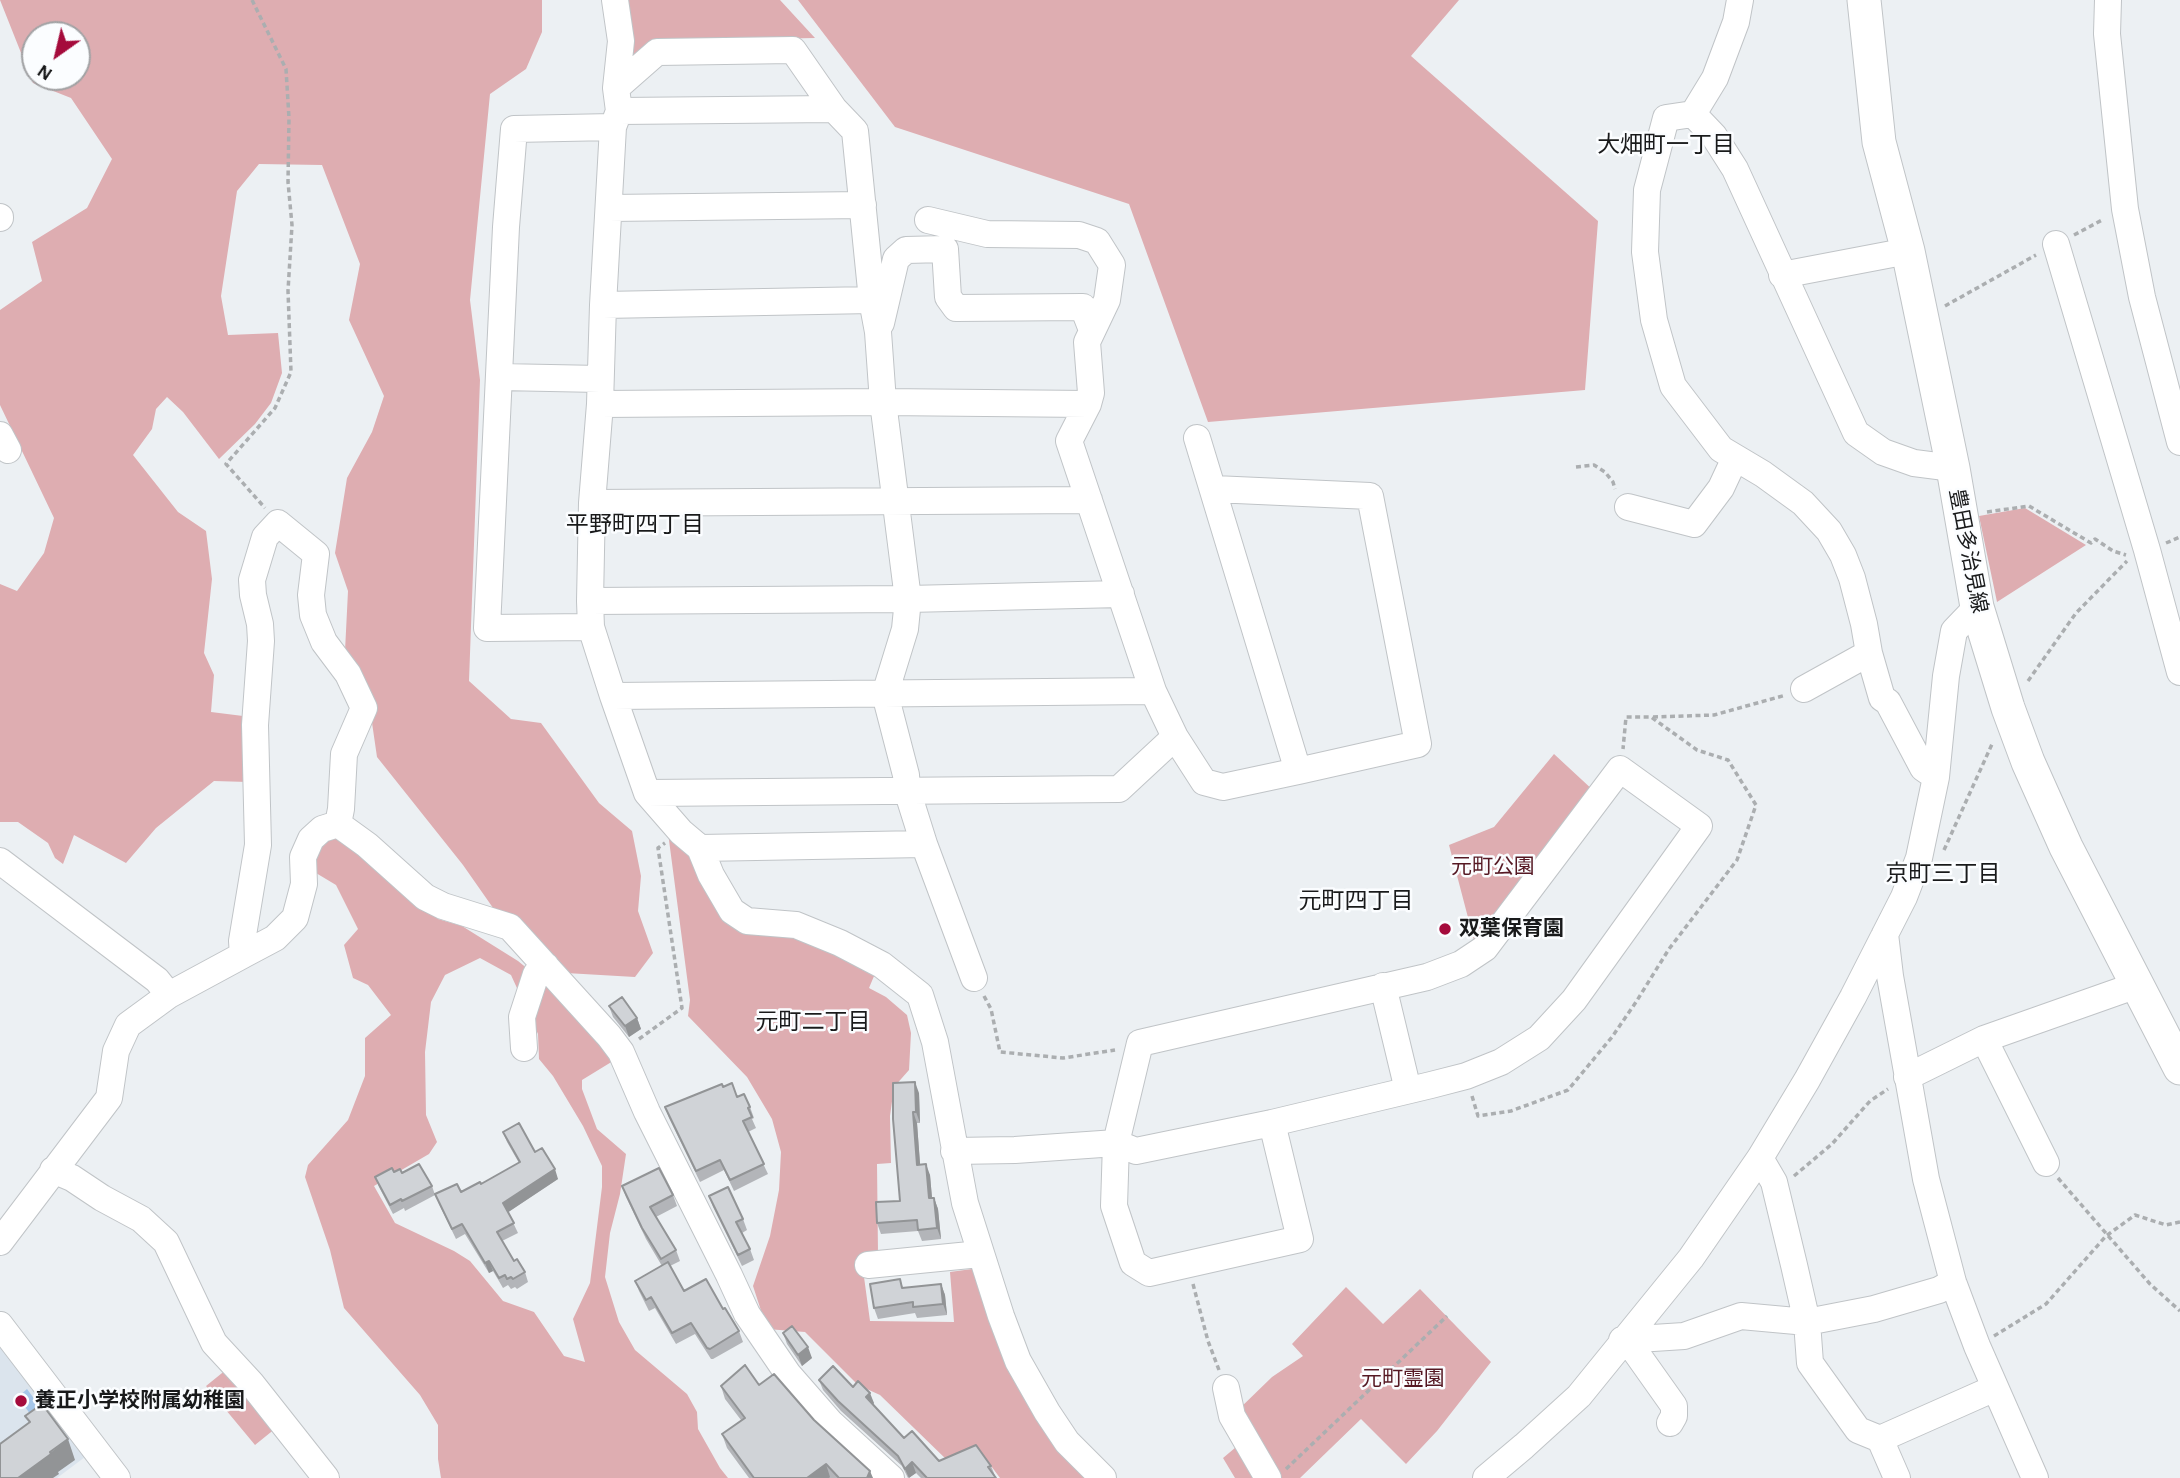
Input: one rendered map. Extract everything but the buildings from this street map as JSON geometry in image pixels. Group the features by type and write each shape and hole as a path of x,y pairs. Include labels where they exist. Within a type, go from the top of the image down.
{"main road":[{"name":"豊田多治見線","path":"1864,0 1879,142 1908,251 1977,607 2008,708 2028,762 2066,847 2180,1068"}],"street":[{"path":"615,0 621,41 592,503 590,601 591,627 613,696 647,793 690,840 732,911 747,921 796,925 839,943 882,965 920,995 935,1042 965,1203 1018,1361 1067,1442 1103,1478"},
{"path":"1693,114 1715,78 1736,22 1740,0"},
{"path":"2108,0 2107,34 2125,209 2142,297 2180,442"},
{"path":"616,109 657,52 793,50 834,109 855,131 872,300 878,332 883,402 908,598 905,629 885,694 906,775 907,790 924,844 974,978"},
{"path":"591,627 487,628 506,228 514,129 616,109 834,109"},
{"path":"1693,114 1714,136 1735,169 1856,433 1883,452 1904,460 1952,468"},
{"path":"1693,114 1666,118 1647,190 1645,252 1654,320 1673,386 1721,449 1763,474 1803,503 1829,531 1852,578 1864,624 1868,653 1882,698 1888,702 1923,768 1936,777"},
{"path":"609,208 863,205"},
{"path":"928,220 987,234 1079,235 1097,241 1112,265 1107,300 1087,342 1091,393 1069,441 1153,691 1175,737 1204,782 1223,788 1418,744 1370,496 1214,489"},
{"path":"2056,244 2180,672"},
{"path":"878,332 896,259 906,250 944,249 948,297 956,308 1083,307 1092,330"},
{"path":"1782,275 1908,251"},
{"path":"603,305 872,300"},
{"path":"500,377 600,392 883,402 1088,404"},
{"path":"1197,438 1298,771"},
{"path":"1628,508 1694,524 1721,488 1735,458"},
{"path":"592,503 1089,500"},
{"path":"243,955 242,941 258,845 255,726 261,641 252,580 265,537 278,523 316,554 311,595 313,615 324,642 348,674 363,708 344,754 338,824"},
{"path":"590,601 1121,594"},
{"path":"1486,1478 1579,1396 1691,1258 1760,1158 1833,1033 1904,897 1919,858 1936,777 1946,676 1954,631 1977,607"},
{"path":"1804,690 1868,653"},
{"path":"613,696 1153,691"},
{"path":"647,793 1119,789 1175,737"},
{"path":"954,1151 1116,1143 1136,1151 1272,1123 1442,1082 1501,1062 1539,1038 1574,1000 1699,826 1620,769 1485,947 1461,964 1427,977 1140,1043 1116,1143 1114,1206 1133,1263 1149,1273 1300,1239 1272,1123"},
{"path":"0,1242 109,1098 116,1051 128,1024 169,995 275,938 295,918 304,884 303,857 311,839 322,829 338,824"},
{"path":"338,824 367,845 425,897 443,906 510,928 609,1036 621,1052 647,1112 747,1314 789,1374 830,1422 891,1478"},
{"path":"690,840 924,844"},
{"path":"2,867 157,980 169,995"},
{"path":"1885,934 1926,1178 1953,1282 1977,1346 2035,1478"},
{"path":"524,1048 522,1017 536,974 546,966"},
{"path":"1907,1077 1984,1039 2137,985"},
{"path":"1383,986 1408,1090"},
{"path":"1984,1039 2046,1163"},
{"path":"1760,1158 1774,1182 1807,1322 1810,1363 1858,1430 1880,1439 1897,1478"},
{"path":"53,1170 72,1178 141,1219 166,1242 214,1343 251,1384 316,1474"},
{"path":"868,1265 980,1254"},
{"path":"1622,1340 1684,1336 1741,1317 1807,1322 1874,1309 1939,1290 1953,1282"},
{"path":"0,1325 117,1478"},
{"path":"1622,1340 1635,1351 1674,1406 1674,1416 1670,1423"},
{"path":"1226,1388 1232,1416 1277,1473"},
{"path":"1880,1439 1995,1388"}],"path":[{"path":"253,0 286,69 289,118 288,182 292,225 288,291 291,372 275,408 226,464 278,523"},
{"path":"1922,320 2056,244 2125,209"},
{"path":"1576,467 1594,465 1605,472 1613,482 1619,499 1628,508"},
{"path":"1961,516 2029,506 2091,543 2095,538 2113,551 2132,557"},
{"path":"1651,717 1714,715 1804,690"},
{"path":"621,1052 682,1008 658,848 690,840"},
{"path":"974,978 991,1009 1000,1052 1063,1058 1104,1053 1140,1043"},
{"path":"1774,1182 1794,1176 1832,1143 1870,1101 1907,1077"},
{"path":"2046,1163 2106,1236 2150,1284 2180,1311"},
{"path":"1977,1346 2046,1304 2106,1236 2136,1215 2166,1225 2180,1222"},
{"path":"1189,1265 1208,1341 1226,1388"},
{"path":"1277,1473 1447,1316"}],"shaded area":[{"name":"養正小学校附属幼稚園","path":"0,1345 85,1457 57,1478 0,1478"}],"green space":[{"path":"0,0 542,0 542,32 526,69 490,94 470,300 480,380 469,681 511,719 541,723 599,803 632,831 641,876 638,911 653,953 635,977 566,973 498,915 463,865 377,757 370,709 345,651 348,591 335,553 347,478 372,432 384,396 349,320 360,264 322,165 259,164 237,191 221,296 228,335 278,333 282,373 271,403 255,424 219,459 183,412 167,397 156,409 152,429 133,455 178,512 206,531 212,579 204,653 214,675 211,712 251,717 248,782 214,781 156,828 126,863 74,835 63,864 55,858 48,843 18,822 0,822 0,584 17,591 44,553 54,518 0,405 0,310 42,281 32,242 87,208 112,159 71,98 53,91 91,91 91,21 21,21 21,53"},
{"path":"623,0 780,0 815,38 655,41 636,56 631,53"},
{"path":"798,0 1459,0 1411,56 1598,221 1585,390 1208,422 1129,204 895,127"},
{"path":"2025,508 2086,545 1997,602 1979,516"},
{"name":"元町公園","path":"1554,754 1595,792 1476,948 1449,845 1494,827"},
{"path":"667,825 689,847 725,908 796,931 877,969 869,988 886,997 907,1015 911,1033 909,1070 894,1087 890,1116 891,1163 877,1164 878,1253 861,1255 870,1321 954,1322 950,1272 972,1269 998,1341 1088,1478 1000,1478 980,1451 949,1462 880,1395 858,1385 805,1332 767,1329 753,1286 770,1236 779,1190 781,1152 772,1119 747,1077 688,1016 690,1000"},
{"path":"331,835 342,836 408,896 438,919 462,926 518,961 544,982 613,1061 582,1080 582,1089 597,1129 626,1154 610,1233 605,1277 619,1322 635,1350 687,1394 697,1412 698,1429 728,1478 441,1478 438,1425 420,1395 344,1308 330,1250 305,1177 308,1165 348,1120 365,1076 365,1038 391,1015 368,985 353,978 344,945 358,929 336,885 316,873 318,845","holes":["480,958 511,975 538,1034 539,1059 553,1076 583,1126 602,1166 602,1187 590,1283 573,1319 585,1362 564,1356 534,1312 503,1301 470,1261 395,1223 374,1186 429,1154 437,1142 426,1115 425,1052 431,1002 445,975"]},
{"name":"元町霊園","path":"1346,1287 1383,1324 1420,1289 1491,1362 1437,1431 1406,1464 1361,1419 1300,1478 1235,1478 1223,1458 1248,1437 1237,1411 1272,1377 1303,1356 1292,1344"},
{"path":"227,1369 276,1428 255,1445 206,1386"}],"water":[{"path":"27,1389 43,1411 33,1418 18,1397"}],"place":[{"name":"双葉保育園","path":"1445,929"},
{"name":"養正小学校附属幼稚園","path":"21,1401"}],"district":[{"name":"大畑町一丁目","path":"1666,145"},
{"name":"平野町四丁目","path":"635,525"},
{"name":"京町三丁目","path":"1943,874"},
{"name":"元町四丁目","path":"1356,901"},
{"name":"元町二丁目","path":"813,1022"}]}
